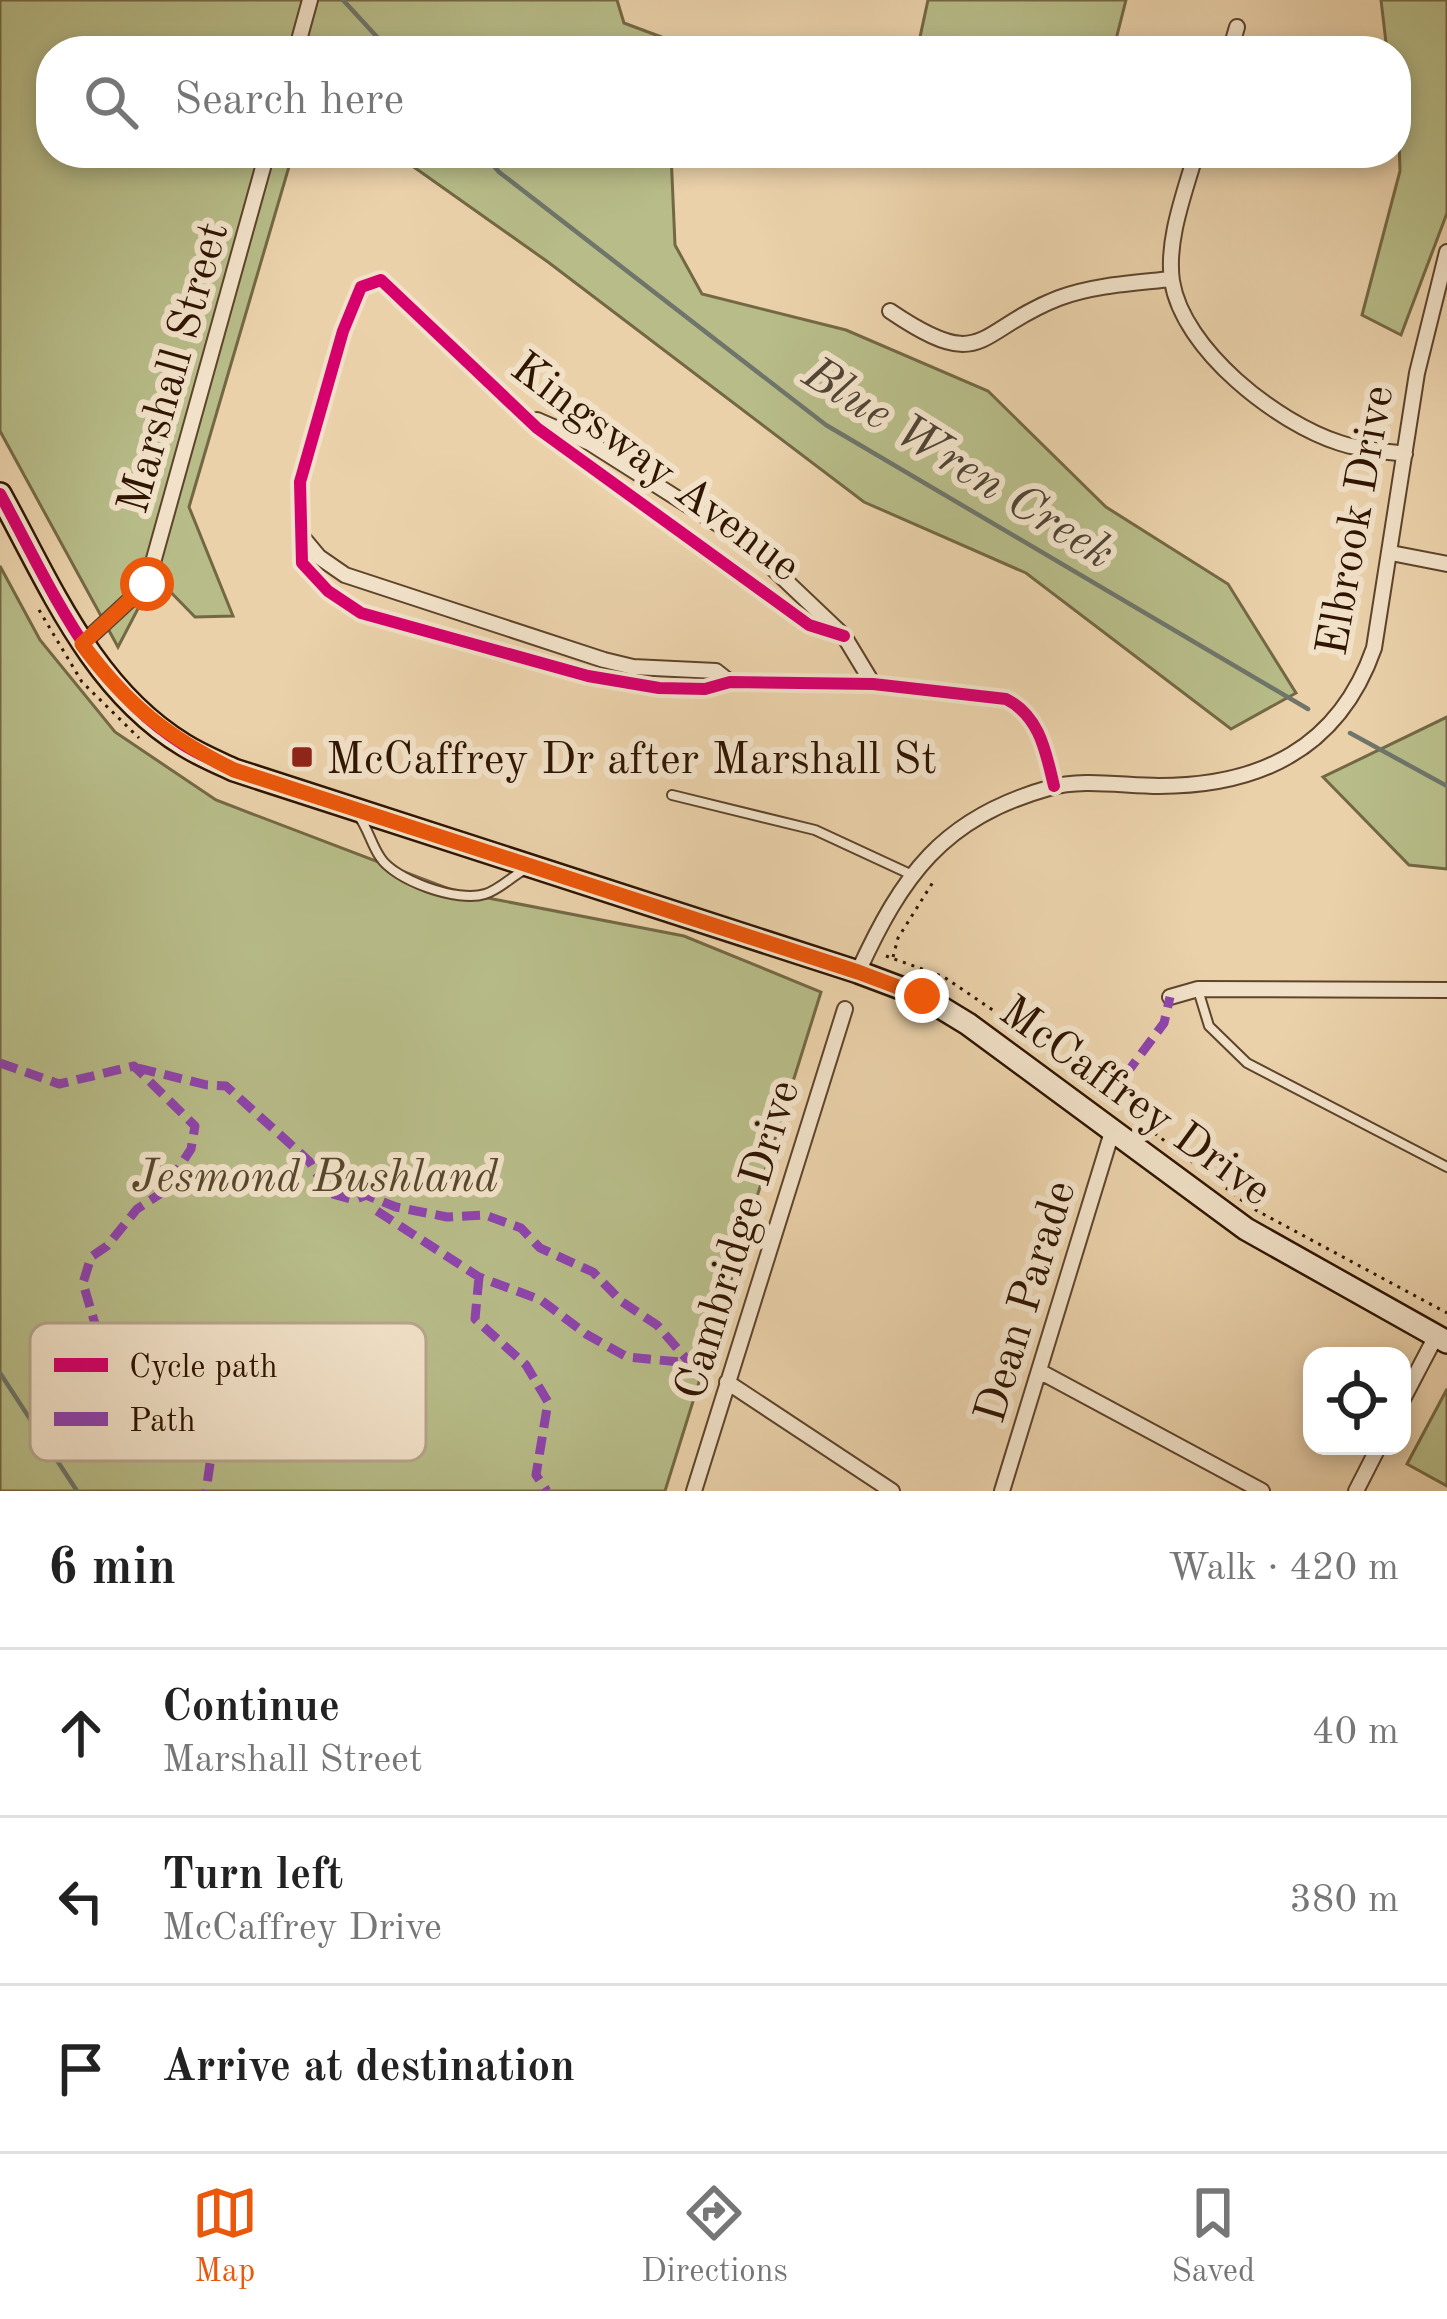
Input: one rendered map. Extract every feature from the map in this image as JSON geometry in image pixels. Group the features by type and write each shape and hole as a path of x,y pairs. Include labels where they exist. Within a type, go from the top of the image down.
{"main road":[{"name":"McCaffrey Drive","path":"0,494 82,644 111,684 184,746 234,770 922,996 968,1024 1246,1229 1441,1339"}],"street":[{"path":"300,36 310,0"},
{"path":"1234,36 1237,27"},
{"name":"Marshall Street","path":"82,644 147,584 264,168"},
{"path":"1192,168 1179,216 1171,279 1186,320 1201,343 1217,364 1270,405 1339,443 1405,454"},
{"name":"Elbrook Drive","path":"858,972 910,874 979,817 1054,786 1164,786 1223,780 1276,764 1298,752 1334,720 1359,685 1374,648 1424,337 1447,252"},
{"path":"890,311 935,339 967,344 984,340 1061,297 1171,279"},
{"name":"Kingsway Avenue","path":"844,636 809,626 603,478 511,407 381,280 361,287 343,331 300,482 302,563 328,591 361,613 587,676 659,688 705,689 730,682 873,684 983,694 1016,704 1036,728 1054,786"},
{"name":"Kingsway Avenue","path":"511,407 590,442 743,540 844,636 873,684"},
{"name":"Kingsway Avenue","path":"304,539 319,557 345,575 390,592 604,660 633,667 716,671 730,682"},
{"path":"1391,554 1447,564"},
{"path":"1170,997 1198,989 1447,990"},
{"name":"Cambridge Drive","path":"694,1491 845,1009"},
{"name":"Dean Parade","path":"1002,1491 1112,1132"},
{"path":"1411,1387 1441,1339"},
{"path":"1040,1371 1262,1491"},
{"path":"728,1382 892,1491"},
{"path":"1356,1491 1374,1455"}],"lane":[{"path":"672,795 815,830 910,874"},
{"path":"353,809 392,873 451,895 485,894 532,866"},
{"path":"1198,989 1209,1026 1247,1063 1447,1167"}],"path":[{"path":"933,882 889,957 944,976 1006,1018 1252,1208 1447,1313"}],"green space":[{"path":"0,0 617,0 624,23 659,36 36,36 36,168 289,168 189,507 233,616 195,617 155,576 118,647 0,431"},
{"path":"928,0 1126,0 1117,36 920,36"},
{"path":"1381,0 1447,0 1447,213 1401,335 1362,315 1400,168 1411,168 1411,36 1385,36"},
{"path":"415,168 672,168 675,245 702,294 846,330 988,391 1106,507 1228,584 1296,693 1231,729 1026,573 864,502 548,262"},
{"name":"Jesmond Bushland","path":"0,566 40,640 115,732 216,800 457,892 684,936 821,992 665,1491 0,1491"},
{"path":"1447,717 1447,869 1409,865 1323,777"},
{"path":"1447,1389 1447,1486 1407,1464"}],"waterway":[{"name":"Blue Wren Creek","path":"343,0 376,36"},
{"name":"Blue Wren Creek","path":"496,168 826,425 1308,709"},
{"name":"Blue Wren Creek","path":"1350,733 1447,786"},
{"path":"0,1373 30,1419"},
{"path":"57,1461 77,1491"}],"marked path":[{"path":"1109,1097 1164,1023 1170,997"},
{"path":"0,1063 59,1084 134,1066 195,1126 191,1149 163,1192 137,1209 107,1246 91,1257 83,1283 95,1323"},
{"path":"138,1068 226,1086 309,1161 329,1193 354,1200 366,1195 396,1207 447,1217 485,1215 521,1228 540,1248 593,1272 621,1301 657,1325 690,1363"},
{"path":"377,1211 479,1277 541,1300 627,1357 690,1363 701,1377"},
{"path":"479,1277 475,1319 526,1365 548,1402 536,1475 547,1491"},
{"path":"206,1491 210,1461"}],"cycle path":[{"path":"844,636 809,625 537,428 381,280 361,287 343,331 300,482 302,563 328,591 361,613 588,676 659,688 705,689 730,682 873,684 1006,699 1034,725 1054,786"},
{"path":"0,494 56,599 99,665 152,722 190,749 234,770 858,972"}],"place":[{"name":"McCaffrey Dr after Marshall St","path":"302,757"}],"route":[{"path":"147,584 82,644 111,684 184,746 234,770 922,996"}]}
